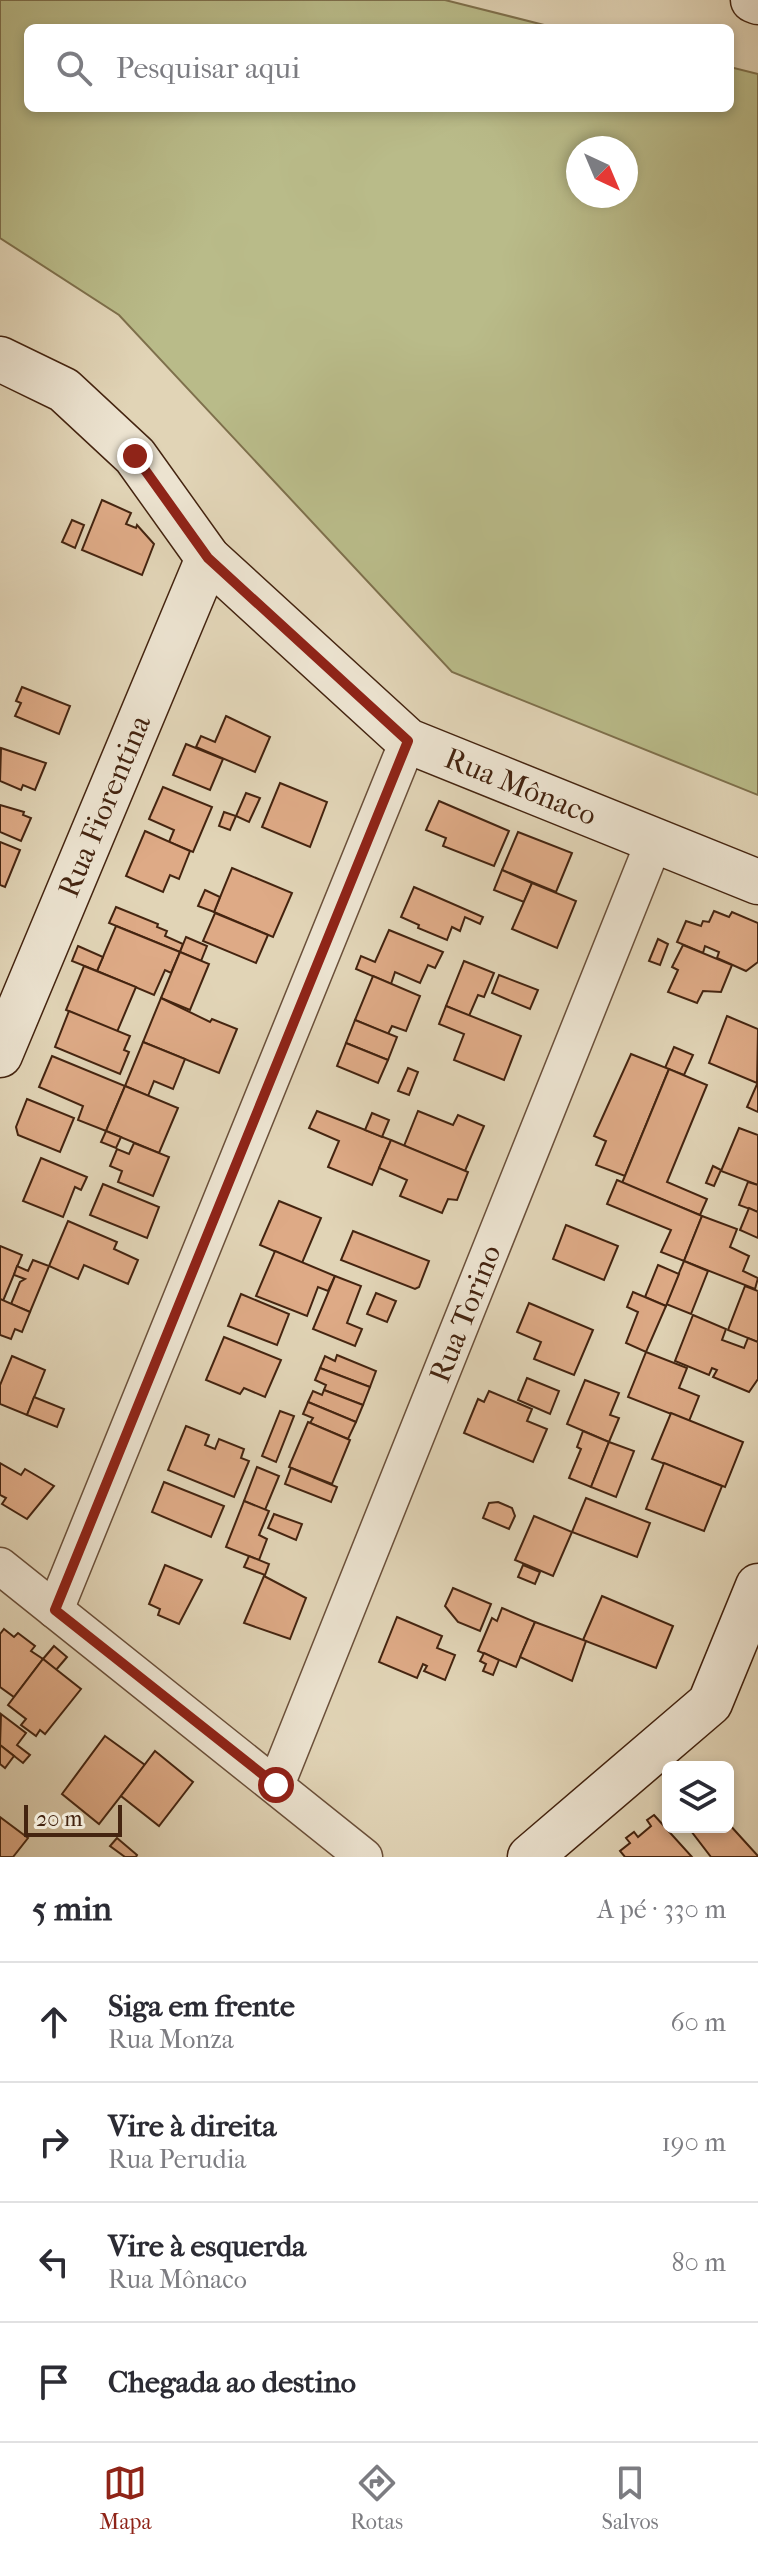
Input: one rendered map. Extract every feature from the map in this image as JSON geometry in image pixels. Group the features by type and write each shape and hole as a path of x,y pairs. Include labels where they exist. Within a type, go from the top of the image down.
{"street":[{"name":"Rua Mônaco","path":"0,359 64,390 135,456 208,558 408,741 758,882"},
{"name":"Rua Fiorentina","path":"0,1055 208,558"},
{"path":"55,1610 408,741"},
{"name":"Rua Torino","path":"276,1785 654,842"},
{"path":"0,1566 364,1857"},
{"path":"530,1857 710,1703 758,1586"}],"green space":[{"path":"0,0 445,0 540,24 24,24 24,112 734,112 734,68 758,74 758,795 452,672 119,315 0,238"}],"building":[{"path":"102,500 131,513 126,524 136,528 137,525 154,544 142,575 82,550"},
{"path":"72,520 84,525 75,548 62,542"},
{"path":"22,687 70,706 59,734 15,716 21,703 16,701"},
{"path":"226,716 270,737 255,772 196,747 201,736 215,742"},
{"path":"186,744 223,759 210,790 173,775"},
{"path":"1,748 46,763 35,790 23,785 21,790 0,781"},
{"path":"280,783 327,802 310,847 262,827"},
{"path":"163,787 212,807 193,852 169,842 174,830 149,819"},
{"path":"246,793 260,798 249,822 236,816"},
{"path":"439,801 509,831 494,866 443,846 446,838 426,830"},
{"path":"0,805 24,812 23,815 31,818 21,841 0,832"},
{"path":"224,812 236,816 230,830 219,826"},
{"path":"145,831 190,851 179,879 170,875 163,892 126,876"},
{"path":"518,832 572,853 556,892 502,870"},
{"path":"0,842 20,850 5,887 0,885"},
{"path":"232,868 292,893 273,937 214,912"},
{"path":"502,870 532,883 524,902 494,890"},
{"path":"532,883 576,901 557,948 512,929"},
{"path":"414,887 483,917 480,924 465,917 460,931 452,927 447,940 418,928 419,925 401,917"},
{"path":"205,890 220,897 214,912 198,906"},
{"path":"116,907 158,924 157,927 167,931 165,936 183,944 180,952 109,923"},
{"path":"714,911 729,917 732,912 758,923 758,962 746,971 717,958 719,952 705,946 703,953 677,942 686,921 701,926 703,921 709,922"},
{"path":"215,913 268,935 256,963 203,941"},
{"path":"116,926 180,952 171,973 165,970 154,995 97,971"},
{"path":"389,930 443,952 435,968 428,965 420,983 395,972 391,984 356,969 361,956 375,962"},
{"path":"186,937 207,946 201,961 180,952"},
{"path":"658,939 668,944 660,965 649,961"},
{"path":"683,945 732,965 721,992 703,991 697,1003 668,992 678,970 672,967"},
{"path":"78,946 103,957 97,971 72,961"},
{"path":"180,952 209,964 190,1010 161,998"},
{"path":"464,961 494,973 484,997 478,995 469,1016 446,1006"},
{"path":"84,966 136,987 117,1032 66,1010"},
{"path":"499,975 538,990 530,1009 492,993"},
{"path":"373,976 420,996 406,1031 392,1026 388,1034 355,1020"},
{"path":"161,998 210,1022 212,1019 237,1029 219,1073 143,1042"},
{"path":"446,1006 521,1036 504,1080 454,1060 464,1034 439,1024"},
{"path":"69,1011 130,1036 124,1050 129,1052 120,1074 55,1047"},
{"path":"727,1016 758,1029 757,1083 709,1063"},
{"path":"355,1020 397,1037 388,1060 346,1043"},
{"path":"143,1042 185,1059 173,1089 154,1081 148,1096 125,1086"},
{"path":"346,1043 388,1060 378,1083 337,1066"},
{"path":"674,1047 693,1055 684,1075 665,1068"},
{"path":"631,1054 669,1069 625,1176 596,1165 606,1141 594,1136"},
{"path":"52,1056 125,1086 106,1131 78,1120 83,1106 39,1087"},
{"path":"408,1068 418,1072 409,1095 398,1091"},
{"path":"669,1069 707,1085 667,1182 707,1199 700,1215 622,1183"},
{"path":"758,1082 758,1112 747,1107"},
{"path":"125,1086 178,1108 159,1153 106,1131"},
{"path":"27,1099 74,1118 60,1152 18,1135 16,1127"},
{"path":"317,1111 391,1140 372,1185 328,1167 339,1141 309,1128"},
{"path":"418,1111 453,1125 458,1115 484,1126 465,1171 404,1146"},
{"path":"372,1113 389,1120 382,1137 365,1130"},
{"path":"739,1128 758,1135 758,1185 721,1171"},
{"path":"106,1131 121,1137 116,1148 101,1142"},
{"path":"391,1140 468,1172 457,1200 448,1199 442,1213 400,1196 407,1180 379,1168"},
{"path":"134,1143 169,1157 153,1196 118,1182 122,1171 110,1166 117,1149 129,1154"},
{"path":"41,1158 87,1177 81,1190 75,1187 63,1217 23,1201"},
{"path":"713,1166 721,1170 714,1186 706,1183"},
{"path":"617,1180 702,1216 684,1261 661,1252 671,1230 607,1204"},
{"path":"748,1182 758,1185 758,1212 739,1205"},
{"path":"103,1184 159,1207 147,1238 90,1215"},
{"path":"279,1201 321,1218 302,1263 260,1245"},
{"path":"749,1208 758,1212 758,1238 740,1230"},
{"path":"702,1216 737,1229 730,1247 749,1256 743,1271 758,1278 755,1289 684,1261"},
{"path":"68,1221 117,1242 114,1249 138,1260 128,1284 84,1265 78,1279 49,1266"},
{"path":"566,1225 618,1246 604,1280 553,1259"},
{"path":"353,1231 429,1261 419,1287 415,1289 341,1260"},
{"path":"0,1246 22,1255 3,1301 0,1299"},
{"path":"275,1251 335,1276 328,1291 318,1287 307,1316 256,1296"},
{"path":"33,1260 49,1266 30,1312 11,1304 20,1282 25,1279 14,1275 17,1266 28,1271"},
{"path":"684,1261 708,1271 691,1314 666,1304"},
{"path":"658,1265 679,1274 666,1306 645,1297"},
{"path":"335,1276 361,1286 347,1323 362,1329 355,1346 313,1329"},
{"path":"745,1286 758,1291 758,1342 728,1330"},
{"path":"633,1292 666,1306 646,1352 626,1343 638,1312 627,1307"},
{"path":"376,1293 396,1301 387,1322 367,1314"},
{"path":"241,1294 289,1314 277,1345 228,1326"},
{"path":"0,1299 30,1312 22,1332 15,1329 11,1339 0,1335"},
{"path":"529,1303 593,1330 574,1375 534,1359 541,1342 517,1332"},
{"path":"693,1315 726,1329 722,1340 744,1348 748,1338 758,1342 758,1379 749,1392 713,1377 717,1370 712,1368 709,1375 675,1361"},
{"path":"224,1337 281,1360 265,1397 244,1388 240,1394 206,1380"},
{"path":"646,1352 687,1368 679,1388 699,1396 689,1421 628,1397"},
{"path":"337,1355 376,1371 370,1387 320,1368 325,1356 335,1361"},
{"path":"12,1356 45,1370 27,1415 0,1404 0,1385"},
{"path":"320,1368 370,1387 363,1405 324,1390 326,1385 315,1380"},
{"path":"527,1378 559,1391 550,1414 518,1400"},
{"path":"585,1380 619,1393 610,1415 619,1418 609,1442 567,1424"},
{"path":"324,1390 363,1405 356,1422 308,1402 313,1391 322,1395"},
{"path":"489,1391 532,1409 527,1421 547,1429 533,1462 464,1433 478,1399 484,1402"},
{"path":"34,1397 64,1409 57,1427 27,1415"},
{"path":"308,1402 356,1422 348,1439 310,1423 313,1418 303,1414"},
{"path":"280,1411 294,1416 276,1462 262,1456"},
{"path":"671,1413 743,1442 725,1487 652,1459"},
{"path":"308,1422 350,1440 332,1484 289,1467"},
{"path":"186,1426 209,1435 205,1445 215,1449 219,1439 244,1449 241,1458 249,1461 234,1497 168,1470"},
{"path":"583,1431 609,1442 591,1487 569,1478 581,1449 577,1447"},
{"path":"609,1442 634,1451 616,1497 591,1487"},
{"path":"0,1463 21,1475 25,1469 54,1486 27,1519 2,1504 6,1498 0,1495"},
{"path":"664,1463 722,1486 704,1531 646,1509"},
{"path":"257,1467 279,1476 265,1510 244,1501"},
{"path":"291,1468 337,1487 331,1502 285,1484"},
{"path":"164,1482 224,1506 211,1537 152,1512"},
{"path":"586,1498 650,1523 637,1557 572,1532"},
{"path":"244,1501 269,1511 259,1535 267,1539 259,1560 226,1547"},
{"path":"498,1502 512,1508 515,1516 509,1529 483,1518 489,1503"},
{"path":"274,1514 302,1524 296,1540 268,1528"},
{"path":"534,1516 572,1532 553,1576 515,1560"},
{"path":"249,1556 269,1564 265,1575 244,1567"},
{"path":"165,1565 202,1580 179,1624 158,1615 160,1609 149,1604"},
{"path":"523,1565 540,1572 535,1584 518,1577"},
{"path":"264,1576 306,1598 290,1639 244,1623"},
{"path":"453,1588 491,1604 480,1631 458,1622 445,1606"},
{"path":"602,1596 673,1626 656,1668 583,1640"},
{"path":"502,1608 535,1622 516,1667 478,1651 492,1618 497,1621"},
{"path":"397,1617 442,1636 437,1648 455,1655 445,1680 424,1671 427,1666 423,1664 417,1678 379,1662"},
{"path":"535,1622 586,1641 572,1681 520,1657"},
{"path":"4,1629 14,1637 18,1633 35,1646 31,1651 43,1659 14,1697 0,1687 0,1634"},
{"path":"54,1646 67,1657 56,1670 43,1659"},
{"path":"484,1653 499,1660 493,1675 483,1671 486,1664 480,1661"},
{"path":"43,1659 81,1689 45,1734 40,1730 36,1736 21,1725 26,1719 8,1705"},
{"path":"1,1714 26,1733 17,1745 30,1755 23,1763 0,1745"},
{"path":"105,1736 145,1765 99,1824 62,1794"},
{"path":"0,1745 14,1756 5,1768 0,1764"},
{"path":"155,1751 193,1782 159,1826 121,1796"},
{"path":"654,1815 662,1824 662,1833 670,1833 692,1857 625,1857 620,1851 630,1843 626,1838 634,1832 638,1837 651,1826 647,1820"},
{"path":"0,1817 28,1838 13,1857 0,1857"},
{"path":"734,1830 758,1856 758,1857 711,1857 693,1833 734,1833"},
{"path":"117,1838 136,1857 125,1857 110,1846"}],"route":[{"path":"135,456 208,558 408,741 55,1610 276,1785"}]}
